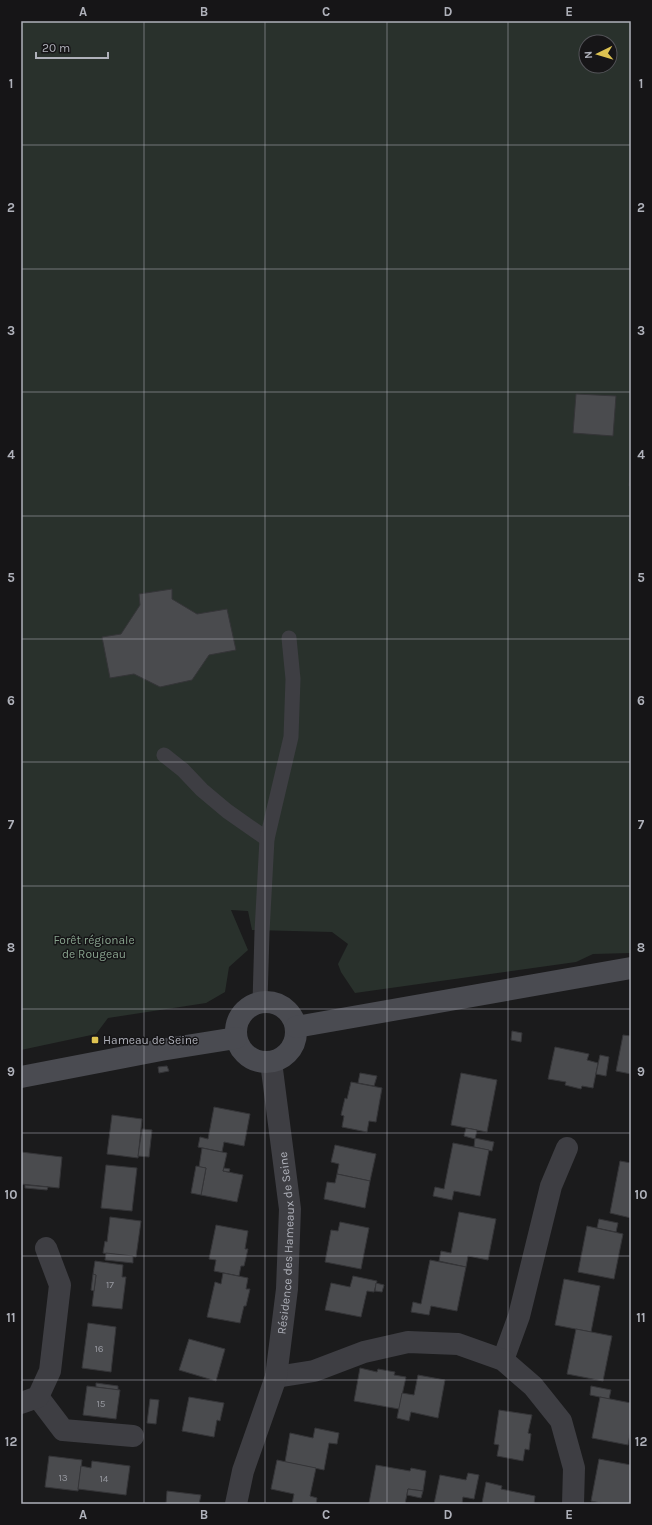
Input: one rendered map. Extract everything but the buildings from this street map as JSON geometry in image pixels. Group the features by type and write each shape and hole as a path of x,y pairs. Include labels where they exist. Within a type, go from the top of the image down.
{"street":[{"path":"296,1027 631,968"},
{"path":"260,1002 279,1004 287,1010 293,1018 296,1027 296,1036 293,1046 288,1053 280,1059 271,1062 252,1060 244,1054 239,1047 235,1028 238,1019 244,1011 251,1005 260,1002"},
{"path":"21,1077 161,1050 236,1038"},
{"name":"Résidence des Hameaux de Seine","path":"236,1504 244,1470 276,1377 287,1288 290,1209 271,1062"},
{"path":"503,1360 519,1316 551,1186 567,1148"},
{"path":"46,1248 60,1285 50,1371 30,1400 63,1430 133,1436"},
{"path":"276,1377 314,1371 364,1352 408,1342 458,1344 503,1360 533,1386 561,1421 574,1468 572,1504"}],"lane":[{"path":"260,1002 267,839 291,737 293,679 289,638"},
{"path":"164,755 183,770 202,790 227,811 267,839"}],"green space":[{"name":"Forêt régionale de Rougeau","path":"21,21 631,21 631,953 593,954 576,962 355,993 341,972 338,964 348,944 332,932 252,930 248,911 231,910 248,950 229,967 225,992 206,1003 108,1018 96,1034 21,1050"}],"place":[{"name":"Hameau de Seine","path":"95,1040"}]}
